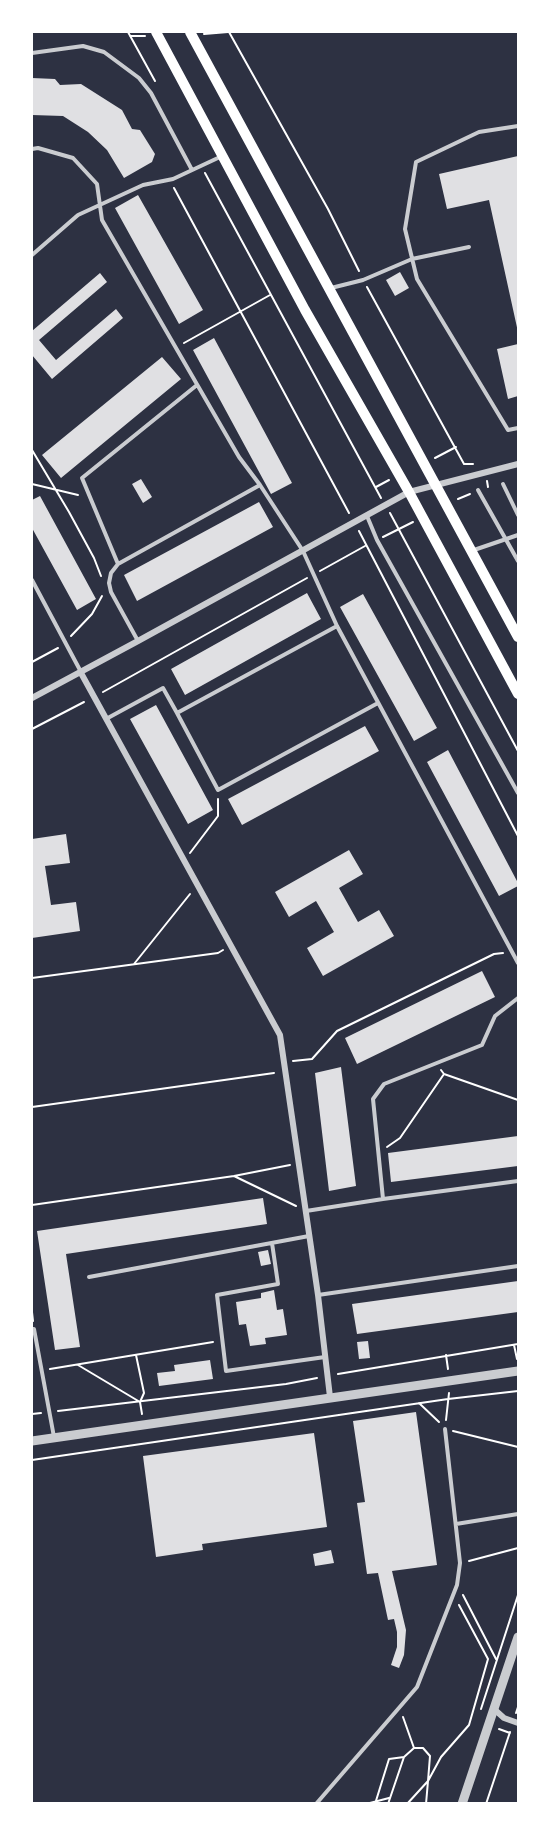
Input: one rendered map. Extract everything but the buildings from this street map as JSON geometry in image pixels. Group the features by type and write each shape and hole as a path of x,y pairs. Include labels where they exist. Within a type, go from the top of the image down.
{"main road":[{"path":"156,32 305,310 409,492 519,694"},
{"path":"190,32 519,637"}],"street":[{"path":"32,698 409,492 436,483 519,464"},
{"path":"81,673 280,1035 318,1295 330,1397"},
{"path":"32,1441 519,1371"},
{"path":"462,1803 519,1637"},
{"path":"494,1709 504,1719 516,1723"}],"lane":[{"path":"32,53 83,46 104,52 139,78 151,93 192,170"},
{"path":"519,126 479,132 416,162 405,230 417,279 508,430 519,428"},
{"path":"32,149 38,148 73,158 97,184 102,220 239,457 303,551 337,626 519,963"},
{"path":"33,253 78,215 142,185 173,179 223,155"},
{"path":"330,288 363,280 412,259 469,247"},
{"path":"118,564 82,478 197,385"},
{"path":"503,484 519,515"},
{"path":"138,642 111,592 109,582 111,573 118,564 260,485"},
{"path":"478,490 519,561"},
{"path":"367,516 377,540 519,793"},
{"path":"472,551 519,535"},
{"path":"32,580 81,673"},
{"path":"177,713 337,626"},
{"path":"106,718 163,688 218,790 378,703"},
{"path":"512,951 519,948"},
{"path":"383,1199 373,1099 384,1084 482,1045 495,1016 519,998"},
{"path":"306,1211 519,1181"},
{"path":"89,1277 309,1236"},
{"path":"272,1243 278,1284 218,1295 226,1371 326,1357"},
{"path":"318,1295 519,1266"},
{"path":"32,1329 34,1329 54,1437"},
{"path":"316,1803 417,1687 457,1585 460,1563 445,1429"},
{"path":"456,1524 519,1514"}],"path":[{"path":"128,32 157,86"},
{"path":"229,32 328,209 363,280 464,464 481,464 489,487"},
{"path":"200,165 519,751"},
{"path":"173,179 175,190 519,836"},
{"path":"176,348 270,295"},
{"path":"32,450 94,558 104,582"},
{"path":"32,484 89,497"},
{"path":"32,729 377,540 399,531"},
{"path":"32,662 65,643 92,614 103,595 103,589"},
{"path":"184,861 218,816 218,790"},
{"path":"134,964 197,885"},
{"path":"32,978 218,953 231,946"},
{"path":"284,1061 312,1059 338,1031 494,954 512,951"},
{"path":"438,1062 444,1074 519,1100"},
{"path":"32,1107 274,1073"},
{"path":"378,1152 400,1138 444,1074"},
{"path":"32,1205 234,1176 299,1163"},
{"path":"234,1176 306,1211"},
{"path":"41,1370 222,1341"},
{"path":"32,1414 286,1384 519,1344"},
{"path":"514,1345 519,1364"},
{"path":"136,1354 144,1393 140,1402"},
{"path":"76,1364 140,1402"},
{"path":"32,1460 419,1403 519,1391"},
{"path":"419,1403 445,1429 519,1447"},
{"path":"460,1563 519,1548"},
{"path":"457,1585 497,1660"},
{"path":"407,1803 428,1781 441,1757 469,1725 488,1659 453,1593"},
{"path":"486,1803 516,1723 519,1707"},
{"path":"399,1708 414,1748"},
{"path":"387,1803 404,1757 414,1748 423,1748 430,1756 426,1803"},
{"path":"375,1802 389,1759 404,1757"},
{"path":"366,1803 390,1798"}]}
